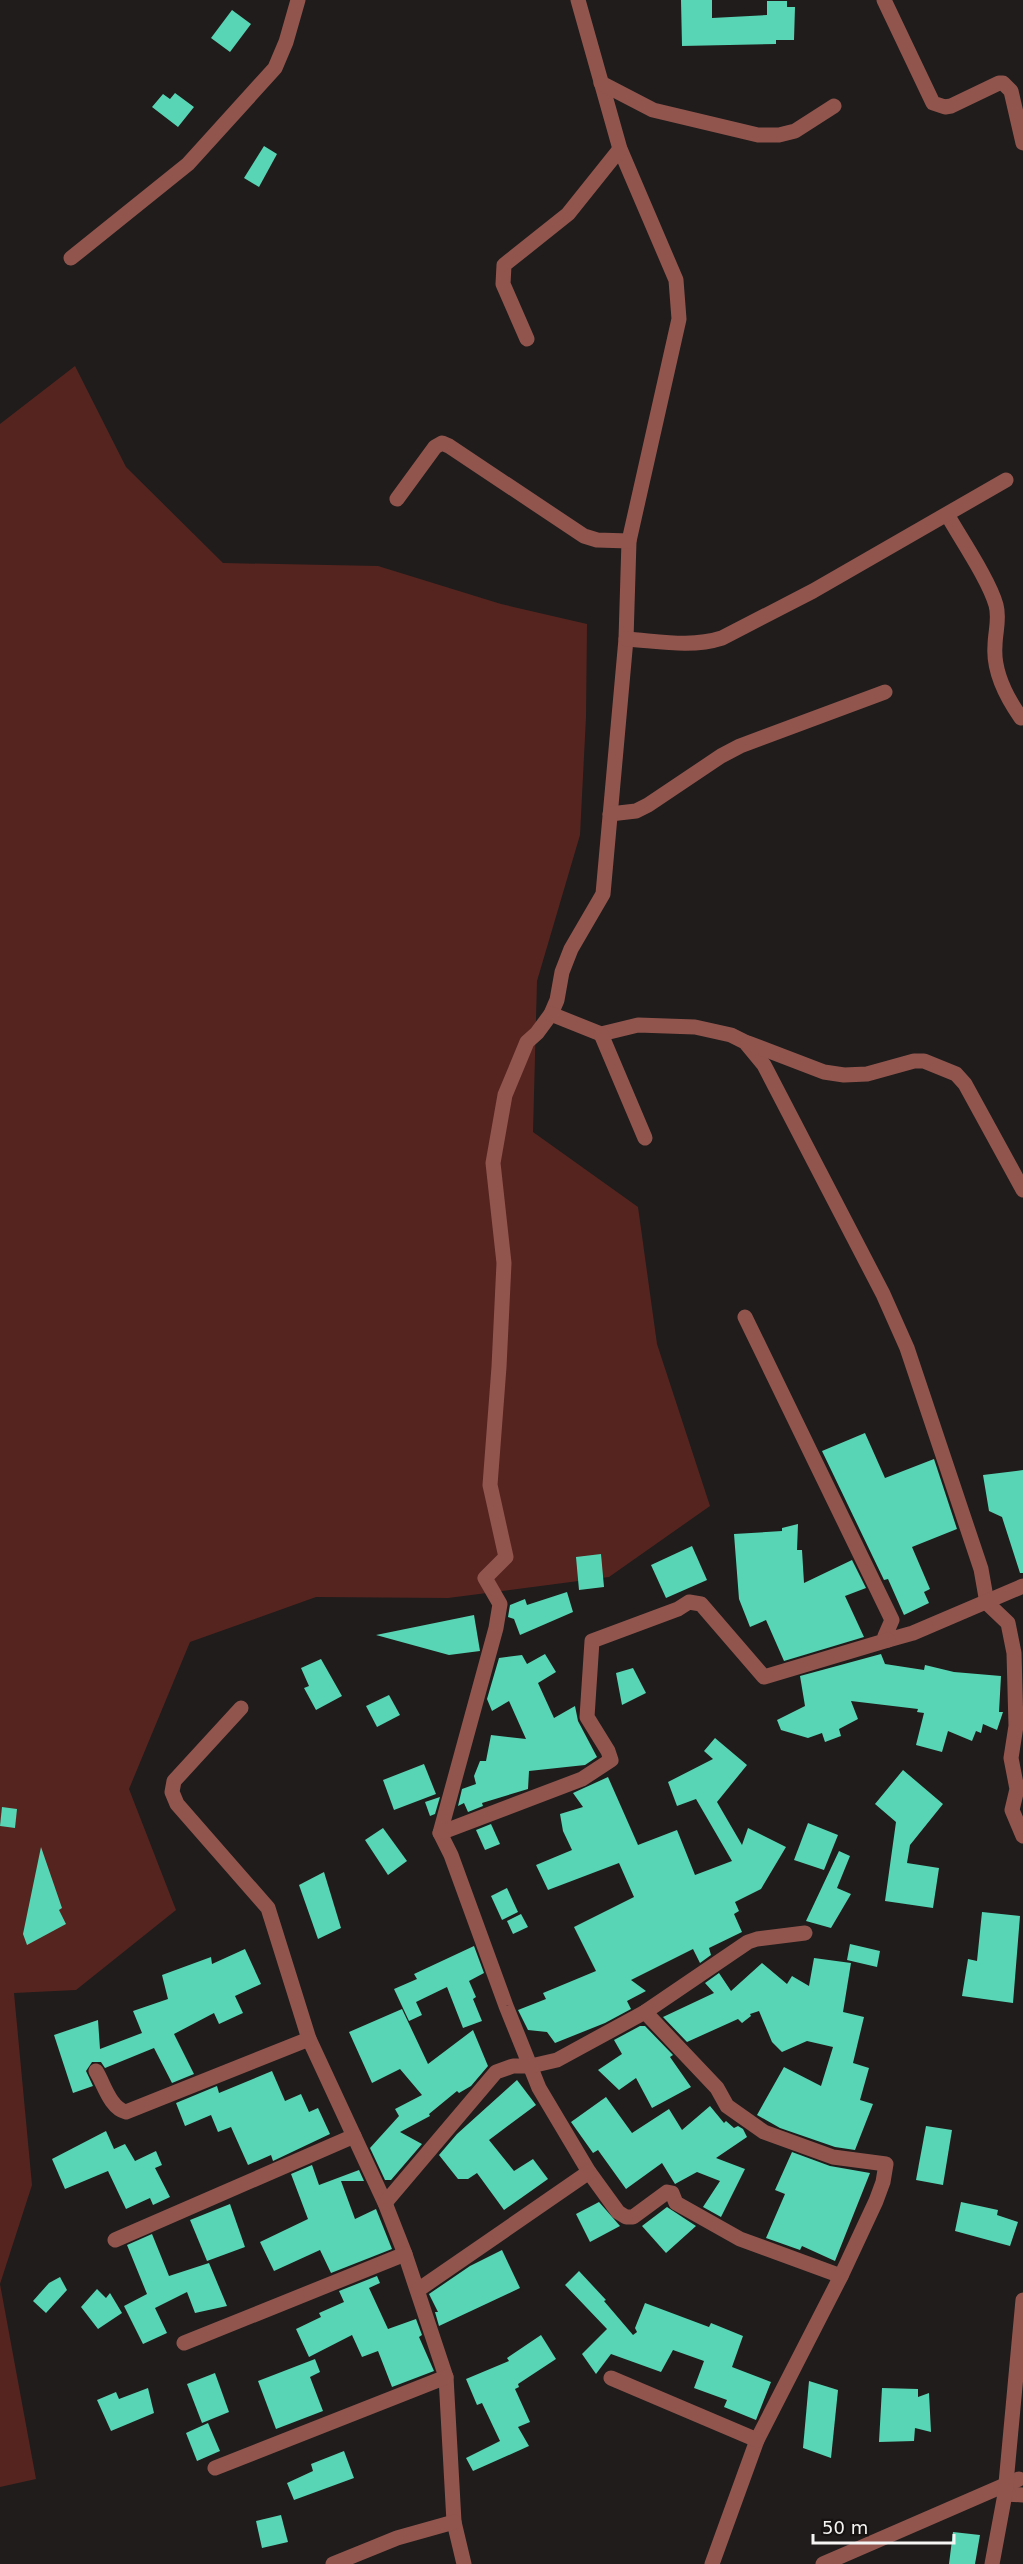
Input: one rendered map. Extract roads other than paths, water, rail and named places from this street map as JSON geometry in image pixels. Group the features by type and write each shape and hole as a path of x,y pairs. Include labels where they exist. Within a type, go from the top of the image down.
{"street":[{"path":"71,258 188,164 275,68 286,42 298,0"},
{"path":"578,0 620,149 676,280 679,319 629,540 626,639 603,894 571,949 562,972 557,1000 551,1014 527,1042 505,1095 493,1163 504,1263 490,1485 506,1557 485,1578 500,1604 440,1833 451,1855 506,2006 546,2103 589,2172 618,2212 626,2217 633,2217 667,2192 672,2193 676,2204 740,2239 840,2276"},
{"path":"884,0 933,103 945,107 951,106 1003,83 1011,91 1023,142"},
{"path":"602,83 653,110 758,135 778,135 795,131 834,106"},
{"path":"527,339 503,284 504,265 568,214 620,149"},
{"path":"397,499 435,447 442,443 584,536 597,540 629,540"},
{"path":"626,639 691,644 707,643 722,638 813,591 948,516 1006,480"},
{"path":"948,516 993,596 998,615 994,657 997,672 1022,719"},
{"path":"610,814 636,811 648,805 721,756 740,746 885,692"},
{"path":"551,1014 601,1034 638,1025 695,1027 731,1035 824,1072 867,1074 914,1061 924,1061 956,1074 965,1084 1023,1190"},
{"path":"601,1034 645,1138"},
{"path":"745,1042 764,1065 883,1294 907,1347 981,1569 987,1603 1008,1623 1014,1653 1016,1726 1011,1758 1017,1789 1012,1810 1023,1836"},
{"path":"745,1317 892,1620 885,1636 888,1640"},
{"path":"440,1833 582,1779 611,1760 587,1717 592,1641 678,1609 689,1602 701,1604 764,1677 913,1633 1023,1586"},
{"path":"241,1708 174,1781 172,1792 177,1804 268,1908 309,2039 385,2203 405,2254 446,2377 454,2522 464,2564"},
{"path":"385,2203 496,2072 513,2066 531,2066 557,2060 645,2013 748,1942 805,1933"},
{"path":"645,2013 717,2088 727,2106 764,2132 833,2157 886,2164 883,2182 876,2200 757,2440 712,2564"},
{"path":"96,2071 114,2104 119,2110 126,2112 309,2039"},
{"path":"115,2240 354,2136"},
{"path":"418,2290 589,2172"},
{"path":"184,2343 405,2254"},
{"path":"992,2564 1010,2486 1023,2300"},
{"path":"215,2468 446,2377"},
{"path":"611,2378 757,2440"},
{"path":"1010,2486 1023,2495"},
{"path":"823,2564 1010,2486"},
{"path":"333,2564 397,2538 454,2522"}]}
